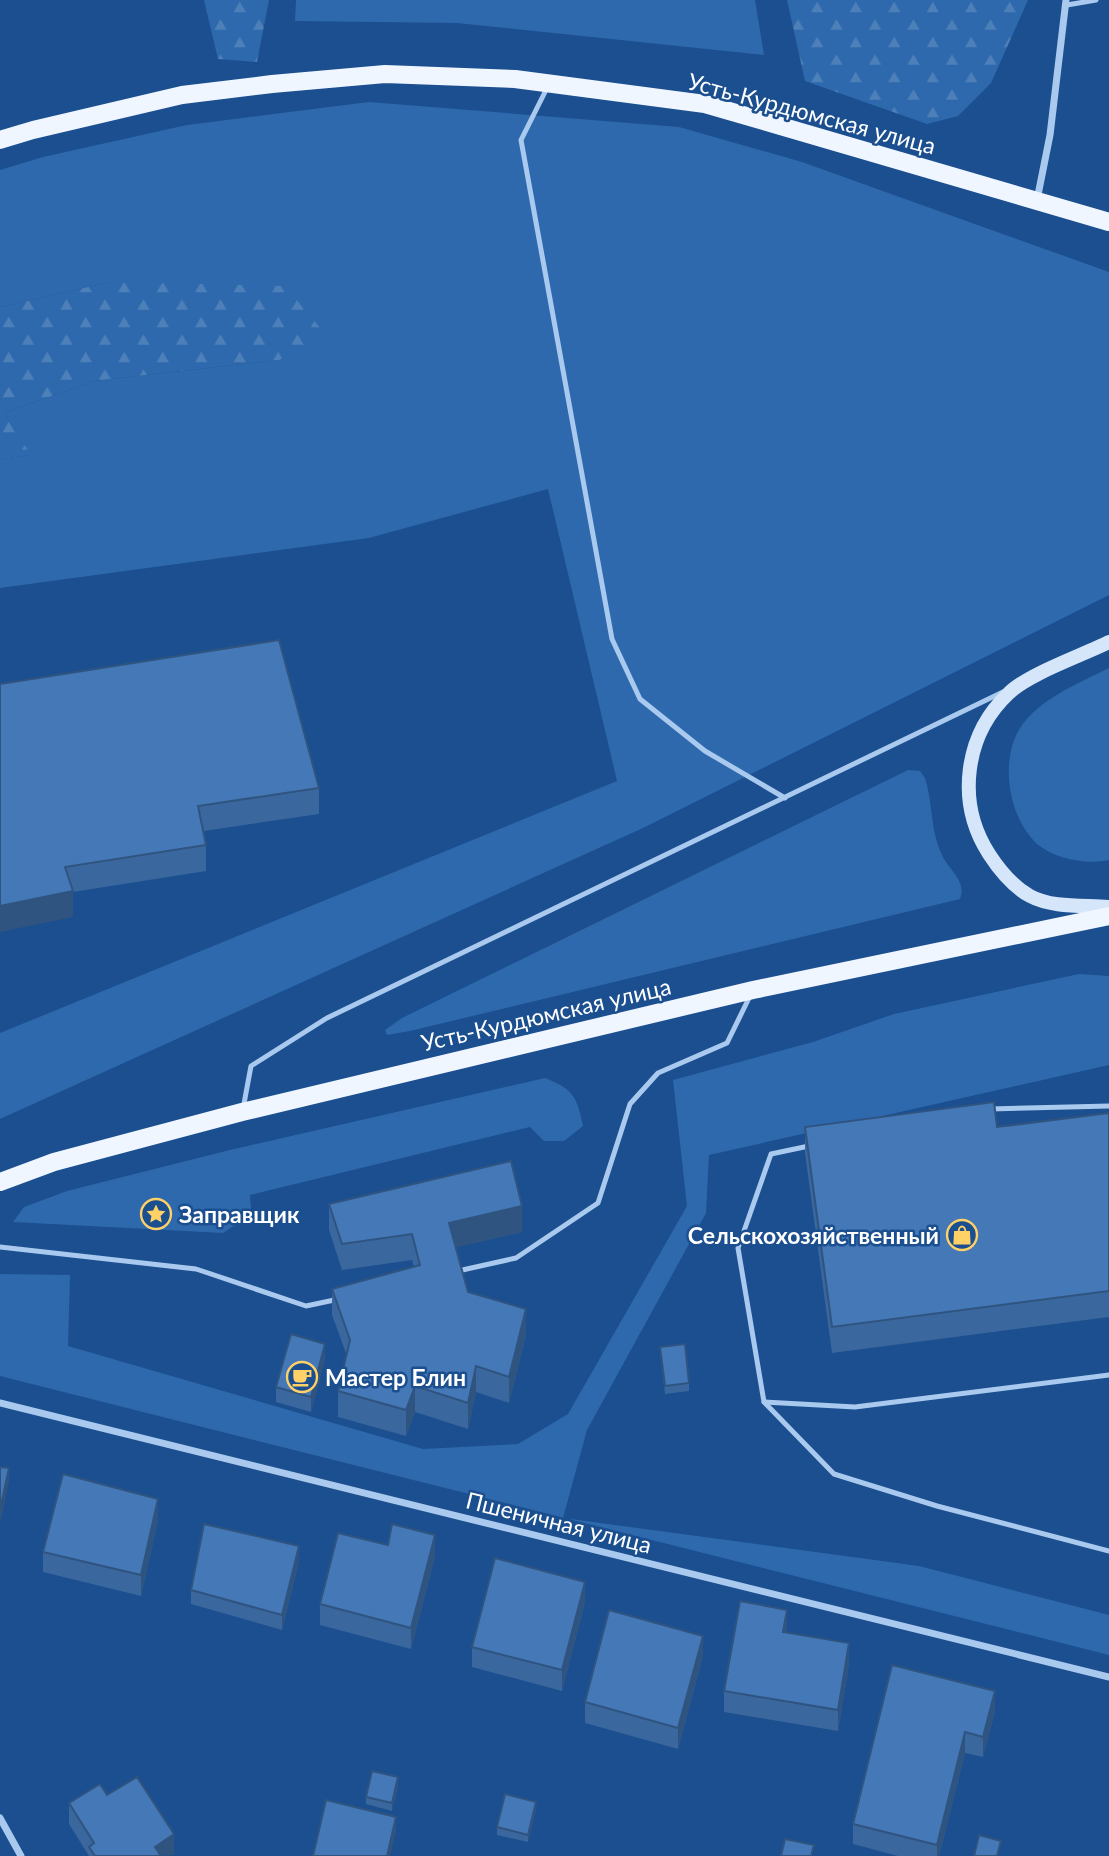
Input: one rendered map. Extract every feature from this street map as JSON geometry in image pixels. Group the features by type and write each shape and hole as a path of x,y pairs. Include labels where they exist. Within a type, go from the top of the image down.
{"main road":[{"name":"Усть-Курдюмская улица","path":"0,140 182,95 272,84 385,75 515,79 705,104 1109,222"},
{"path":"1109,642 1023,682 1000,702 981,731 968,776 972,820 980,841 993,861 1017,888 1049,902 1109,907"},
{"name":"Усть-Курдюмская улица","path":"0,1182 54,1162 242,1112 753,990 1109,916"}],"street":[{"path":"1037,201 1067,3"},
{"name":"Пшеничная улица","path":"0,1403 1109,1677"},
{"path":"0,1818 21,1856"}],"lane":[{"path":"1067,3 1096,0"},
{"path":"548,85 521,140 612,639 640,699 705,751 785,798"},
{"path":"242,1112 251,1066 327,1018 1023,682"},
{"path":"455,1272 516,1258 598,1203 630,1104 658,1073 727,1043 753,990"},
{"path":"976,1112 990,1109 1109,1106"},
{"path":"812,1145 771,1154 738,1248 764,1402 834,1474 937,1506 1109,1551"},
{"path":"0,1247 196,1269 306,1306 343,1298"},
{"path":"764,1402 855,1406 1109,1375"}],"green space":[{"path":"204,0 269,0 257,62 218,59"},
{"path":"296,0 755,0 764,55 457,23 295,21"},
{"path":"787,0 1028,0 991,83 958,116 927,124 805,81"},
{"path":"369,102 679,127 802,162 1109,272 1109,595 643,828 0,1119 0,1033 617,781 548,489 369,538 0,588 0,459 30,455 4,413 94,381 279,360 110,282 0,307 0,170 43,157 187,125"},
{"path":"110,282 285,286 326,335 279,360 94,381 4,413 31,455 0,459 0,307"},
{"path":"1109,668 1109,860 1072,860 1044,849 1027,833 1010,789 1010,757 1020,728 1038,708 1060,693"},
{"path":"908,770 920,771 925,778 938,846 959,881 962,892 960,899 387,1035 385,1030 402,1018"},
{"path":"1079,974 1109,976 1109,1065 709,1155 706,1213 587,1430 563,1518 0,1376 0,1274 70,1275 68,1346 423,1449 518,1444 568,1414 687,1206 673,1080 813,1042 894,1014"},
{"path":"545,1078 568,1090 578,1107 583,1126 564,1141 544,1141 530,1127 250,1195 251,1209 241,1221 223,1233 13,1222 24,1207 67,1191 230,1150"},
{"path":"566,1518 919,1566 1109,1615 1109,1655"}],"building":[{"path":"279,640 319,788 198,806 206,845 65,867 73,891 0,906 0,684"},
{"name":"Сельскохозяйственный","path":"994,1102 997,1127 1109,1113 1109,1291 832,1327 805,1127"},
{"path":"511,1161 522,1206 449,1223 468,1292 526,1309 509,1377 476,1366 468,1403 415,1386 406,1410 338,1391 350,1340 332,1289 420,1265 412,1234 342,1244 329,1204"},
{"path":"291,1334 325,1344 311,1397 276,1387"},
{"path":"685,1344 689,1383 665,1386 660,1347"},
{"path":"0,1467 9,1468 0,1510"},
{"path":"63,1474 158,1499 141,1575 43,1552"},
{"path":"204,1524 299,1546 282,1615 191,1590"},
{"path":"392,1524 435,1535 411,1628 320,1604 338,1533 388,1545"},
{"path":"495,1558 585,1582 562,1670 472,1647"},
{"path":"740,1601 787,1610 783,1632 849,1643 838,1710 724,1691"},
{"path":"609,1610 703,1636 678,1728 585,1702"},
{"path":"892,1665 995,1691 983,1737 965,1732 937,1845 853,1824"},
{"path":"372,1771 398,1777 392,1803 366,1797"},
{"path":"137,1777 174,1834 155,1847 161,1856 95,1856 89,1847 94,1843 69,1803 100,1784 107,1795"},
{"path":"505,1794 536,1802 528,1835 497,1827"},
{"path":"326,1800 396,1817 387,1856 313,1856"},
{"path":"979,1835 1001,1841 997,1856 974,1856"},
{"path":"785,1839 814,1845 811,1856 781,1856"}],"place":[{"name":"Заправщик","path":"156,1214"},
{"name":"Сельскохозяйственный","path":"962,1235"},
{"name":"Мастер Блин","path":"302,1377"}]}
